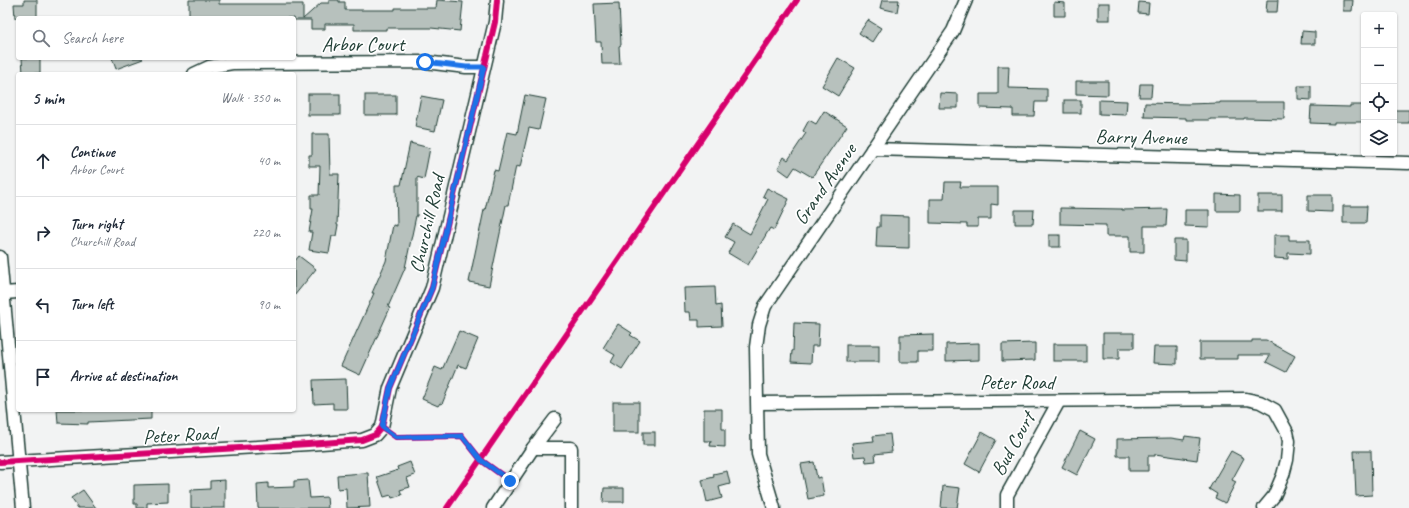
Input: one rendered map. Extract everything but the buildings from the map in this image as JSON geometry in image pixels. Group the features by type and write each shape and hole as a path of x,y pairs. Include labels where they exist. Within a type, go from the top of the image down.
{"street":[{"name":"Churchill Road","path":"362,440 374,435 382,427 390,388 432,288 495,22 497,0"},
{"name":"Grand Avenue","path":"774,508 758,454 756,347 759,325 765,306 953,31 966,0"},
{"name":"Arbor Court","path":"198,72 209,67 222,64 272,69 425,62 466,67 484,67"},
{"name":"Barry Avenue","path":"872,149 1409,163"},
{"path":"0,257 23,508"},
{"path":"4,293 16,292"},
{"name":"Peter Road","path":"758,403 1246,399 1260,402 1275,410 1287,432 1289,441 1287,460 1280,484 1274,496 1264,508"},
{"name":"Bud Court","path":"1006,508 1007,495 1059,400"},
{"path":"493,508 533,448 555,419"},
{"name":"Peter Road","path":"0,462 362,440"},
{"path":"533,448 571,448 572,508"}],"cycle path":[{"path":"0,462 308,444 362,440 375,435 382,427 390,388 432,288 495,22 497,0"},
{"path":"447,508 797,0"},
{"path":"382,427 396,437 462,436 481,460 510,481"}],"route":[{"path":"425,62 466,67 484,67 432,288 394,375 387,398 382,427 396,437 462,436 481,460 510,481"}]}
